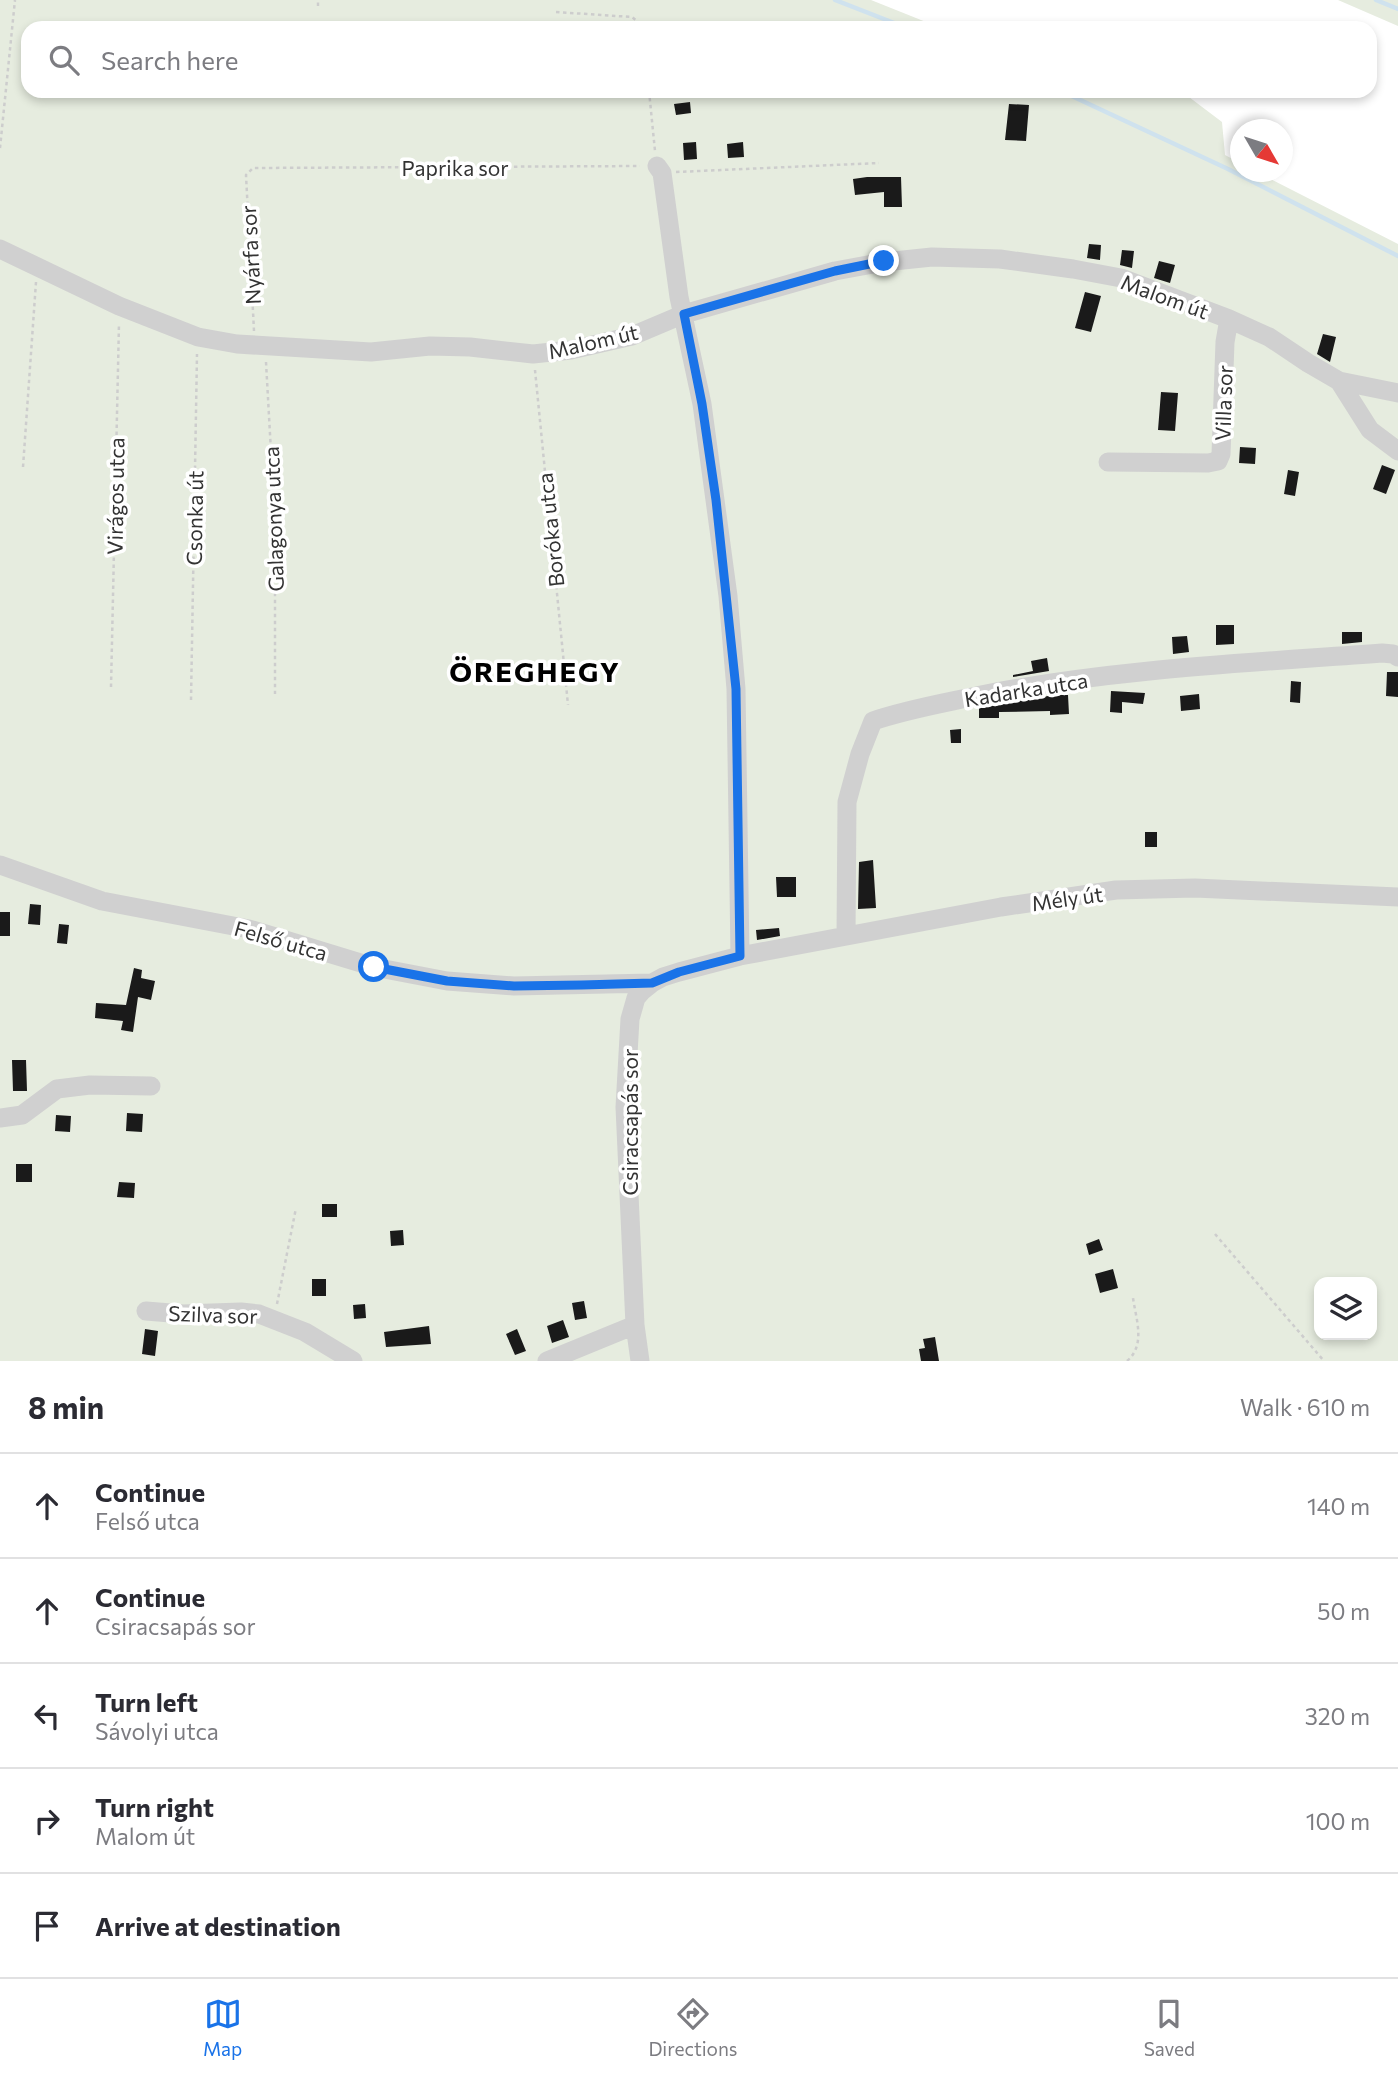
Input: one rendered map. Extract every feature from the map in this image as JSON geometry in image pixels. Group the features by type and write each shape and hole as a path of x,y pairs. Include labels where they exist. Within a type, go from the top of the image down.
{"street":[{"path":"652,983 679,972 740,956 734,663 716,500 702,404 679,297 659,169"},
{"name":"Malom út","path":"0,249 119,306 198,337 237,344 371,352 430,346 470,347 533,354 571,350 632,336 684,314 835,271 884,261 932,257 1000,259 1073,268 1121,278 1269,337 1339,381"},
{"name":"Villa sor","path":"1108,462 1218,461 1221,454 1225,342 1229,319"},
{"path":"1339,381 1398,393"},
{"path":"1339,381 1370,429 1398,451"},
{"name":"Kadarka utca","path":"846,936 847,802 860,754 873,721 897,712 1040,684 1204,666 1382,653 1398,657"},
{"name":"Felső utca","path":"0,865 102,901 249,929 374,967 447,981 514,986 652,983"},
{"name":"Mély út","path":"740,956 1001,907 1116,890 1195,888 1398,897"},
{"name":"Csiracsapás sor","path":"640,1361 635,1325 626,1135 630,1019 636,998 652,983"},
{"path":"0,1118 22,1115 57,1089 90,1085 151,1086"},
{"name":"Szilva sor","path":"146,1311 183,1314 241,1312 275,1319 305,1332 352,1361"},
{"path":"547,1361 635,1325"}],"path":[{"path":"0,148 15,0"},
{"path":"318,0 318,6"},
{"path":"555,12 632,17 637,21"},
{"path":"650,98 659,169"},
{"name":"Paprika sor","path":"253,168 659,169 879,163"},
{"name":"Nyárfa sor","path":"253,168 246,175 260,345"},
{"path":"23,467 37,268"},
{"name":"Virágos utca","path":"111,687 119,306"},
{"name":"Csonka út","path":"191,700 198,337"},
{"name":"Galagonya utca","path":"260,345 275,524 275,694"},
{"name":"Boróka utca","path":"533,354 568,705"},
{"path":"275,1319 296,1208"},
{"path":"1215,1234 1324,1361"},
{"path":"1127,1361 1137,1349 1139,1334 1133,1298"}],"shaded area":[{"path":"0,0 871,0 924,21 21,21 21,98 1190,98 1222,122 1225,155 1230,158 1230,182 1277,182 1398,244 1398,1361 0,1361"},
{"path":"1338,0 1398,0 1398,26"}],"building":[{"path":"690,102 691,113 676,115 674,104"},
{"path":"1009,104 1029,105 1026,141 1005,140"},
{"path":"696,142 697,159 684,160 683,143"},
{"path":"743,142 744,157 728,158 727,144"},
{"path":"901,177 902,207 884,207 884,192 855,195 853,179"},
{"path":"1089,244 1101,245 1100,260 1087,258"},
{"path":"1122,250 1134,251 1132,268 1120,265"},
{"path":"1159,261 1175,265 1170,283 1154,278"},
{"path":"1085,292 1101,296 1091,332 1075,328"},
{"path":"1323,334 1336,337 1330,362 1317,354"},
{"path":"1161,392 1178,393 1175,431 1158,430"},
{"path":"1240,447 1256,448 1255,464 1239,463"},
{"path":"1382,465 1395,470 1386,494 1373,489"},
{"path":"1288,470 1299,472 1295,496 1284,494"},
{"path":"1216,625 1234,625 1234,644 1216,645"},
{"path":"1342,632 1362,632 1362,642 1342,644"},
{"path":"1187,636 1189,652 1173,654 1172,637"},
{"path":"1047,658 1049,671 1013,677 1033,671 1031,661"},
{"path":"1387,672 1398,672 1398,697 1386,696"},
{"path":"1291,681 1301,682 1300,703 1290,702"},
{"path":"1111,691 1145,693 1143,704 1122,702 1122,713 1110,712"},
{"path":"1199,694 1200,709 1181,711 1180,696"},
{"path":"1068,695 1069,714 1050,715 1050,711 999,712 999,718 979,718 979,708"},
{"path":"961,729 961,743 951,743 950,730"},
{"path":"1145,832 1157,832 1157,847 1145,847"},
{"path":"873,860 876,908 858,909 859,862"},
{"path":"776,877 796,877 796,897 777,897"},
{"path":"30,904 41,905 40,925 28,924"},
{"path":"0,912 10,912 10,936 0,936"},
{"path":"59,924 69,925 67,944 57,943"},
{"path":"779,928 780,936 757,940 756,930"},
{"path":"134,968 142,970 141,978 155,981 151,1000 138,997 133,1032 121,1030 123,1021 95,1018 96,1003 126,1005"},
{"path":"12,1060 26,1060 27,1091 13,1091"},
{"path":"127,1113 143,1114 142,1132 126,1131"},
{"path":"56,1115 71,1116 70,1132 55,1131"},
{"path":"16,1164 32,1164 32,1182 16,1182"},
{"path":"119,1182 135,1183 134,1198 117,1197"},
{"path":"322,1204 337,1204 337,1217 322,1217"},
{"path":"403,1230 404,1245 391,1246 390,1231"},
{"path":"1099,1239 1103,1250 1089,1255 1086,1244"},
{"path":"1113,1269 1118,1288 1100,1293 1095,1274"},
{"path":"312,1279 326,1279 326,1296 312,1296"},
{"path":"584,1301 587,1318 575,1320 572,1303"},
{"path":"365,1304 366,1318 354,1319 353,1305"},
{"path":"563,1320 569,1337 552,1343 547,1326"},
{"path":"429,1326 431,1344 386,1347 384,1332"},
{"path":"145,1329 158,1331 155,1356 142,1354"},
{"path":"517,1329 526,1351 515,1355 506,1334"},
{"path":"935,1337 939,1361 921,1361 919,1349 925,1348 923,1339"}],"waterway":[{"path":"835,0 889,21"},
{"path":"1376,0 1398,9"},
{"path":"1076,98 1228,169 1398,256"}],"district":[{"name":"ÖREGHEGY","path":"535,671"}],"route":[{"path":"374,967 447,981 514,986 652,983 679,972 740,956 736,689 728,596 702,404 684,314 835,271 884,261"}]}
